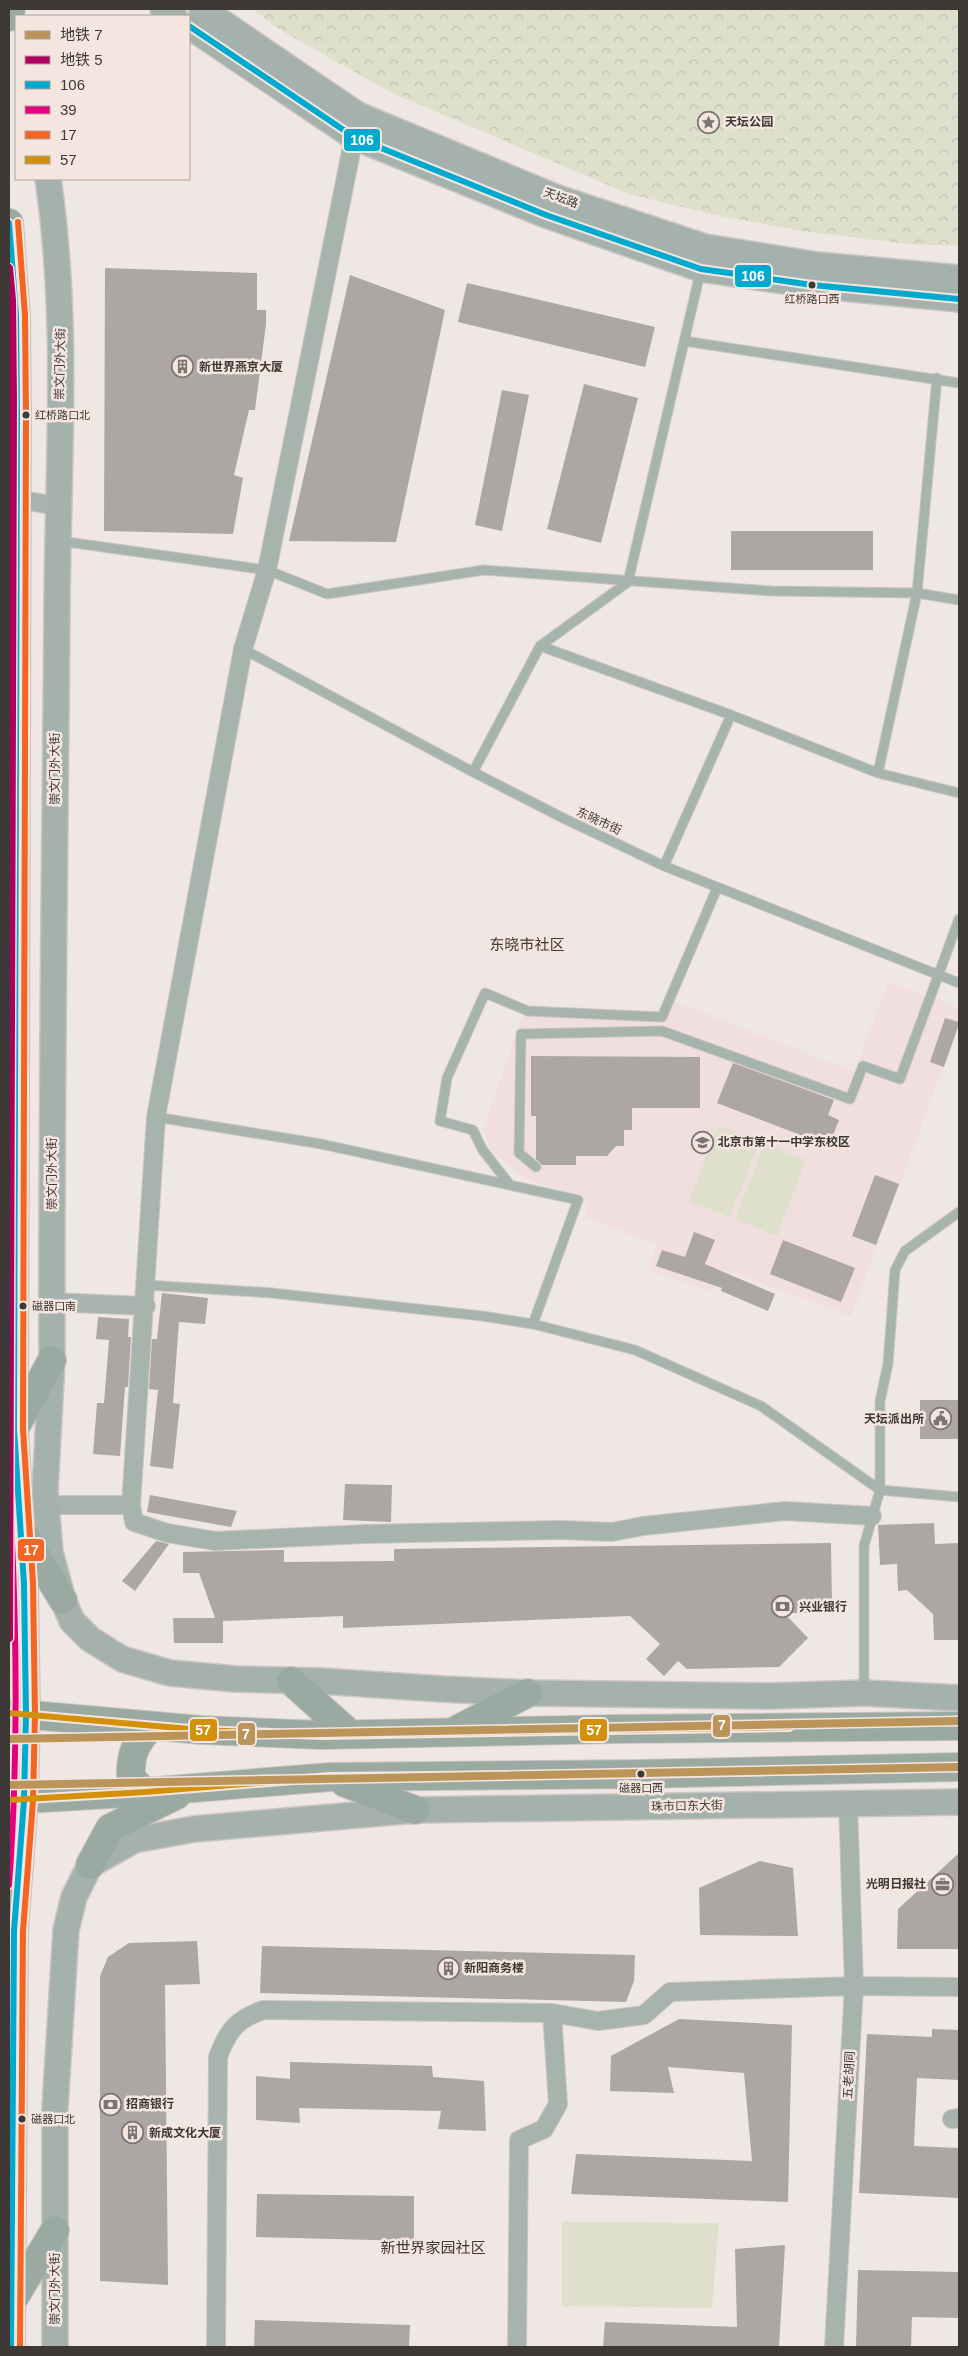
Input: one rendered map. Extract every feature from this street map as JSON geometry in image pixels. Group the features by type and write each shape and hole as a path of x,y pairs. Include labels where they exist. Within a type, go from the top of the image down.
{"main road":[{"path":"9,17 12,9"},
{"path":"9,223 16,315 14,1429 19,1527 16,1593 17,1800 11,1929 11,2347"},
{"path":"14,1429 52,1360"},
{"path":"19,1527 63,1600"},
{"path":"292,1681 350,1734"},
{"path":"453,1731 528,1693"},
{"path":"17,1713 238,1732 350,1734 453,1731 959,1726"},
{"path":"145,1792 131,1778 130,1761 138,1740 151,1726"},
{"path":"17,1800 189,1789 330,1777 640,1774 959,1767"},
{"path":"330,1777 416,1810"},
{"path":"90,1865 110,1828 189,1789"},
{"path":"10,2303 55,2230"}],"street":[{"path":"12,9 15,22"},
{"name":"天坛路","path":"202,9 358,115 555,197 704,247 818,265 959,278"},
{"name":"天坛路","path":"190,27 354,137 546,215 701,269 812,285 959,299"},
{"path":"354,137 267,570 243,649 156,1117 146,1306 132,1473 131,1505 134,1522 167,1533 215,1541 384,1534 560,1530 612,1532 642,1526 786,1512 872,1516"},
{"name":"崇文门外大街","path":"48,180 56,227 62,325 57,506 52,1360 46,1505 50,1552 63,1600 72,1621 90,1639 122,1659 170,1673 236,1679 528,1693"},
{"path":"16,499 57,506"},
{"path":"51,1302 146,1306"},
{"path":"46,1505 131,1505"},
{"path":"528,1693 772,1696 865,1693 959,1698"},
{"name":"珠市口东大街","path":"90,1865 134,1840 194,1829 416,1810 848,1802 959,1802"},
{"name":"五老胡同","path":"834,2347 854,1986 848,1802"},
{"name":"崇文门外大街","path":"55,2347 55,2108 66,1930 74,1897 90,1865"},
{"path":"216,2347 218,2057 224,2040 242,2018 263,2010 552,2013 598,2021 644,2015 670,1992 854,1986 959,1987"},
{"path":"517,2347 519,2140 544,2129 558,2104 552,2013"}],"lane":[{"path":"473,772 540,646 628,582 701,269"},
{"path":"684,341 937,378 959,383"},
{"path":"878,773 917,593 937,378"},
{"path":"57,541 267,570 327,594 484,570 772,591 917,593 959,600"},
{"path":"540,646 731,716 878,773 959,793"},
{"name":"东晓市街","path":"243,649 473,772 664,866 959,983"},
{"path":"664,866 731,716"},
{"path":"662,1031 662,1017 717,888"},
{"path":"536,1167 519,1153 522,1034 662,1031 850,1099 863,1066 900,1079 959,919"},
{"path":"510,1185 482,1150 473,1130 440,1121 447,1078 485,993 528,1011 662,1017"},
{"path":"156,1117 322,1144 578,1200 533,1324"},
{"path":"865,1693 863,1666 864,1546 880,1490 880,1401 888,1364 895,1270 905,1250 959,1212"},
{"path":"146,1285 272,1293 482,1316 533,1324 635,1350 761,1406 880,1490 959,1497"}],"shaded area":[{"name":"北京市第十一中学东校区","path":"888,982 959,1008 959,1024 851,1316 722,1269 713,1292 648,1269 657,1244 584,1217 589,1202 524,1178 494,1154 483,1130 523,1013 662,1019 671,1000 854,1072"}],"green space":[{"name":"天坛公园","path":"252,9 959,9 959,246 907,244 801,231 715,215 629,194 392,93 277,28"},
{"path":"718,1126 760,1142 730,1217 689,1201"},
{"path":"765,1144 806,1160 777,1236 735,1219"},
{"path":"562,2222 719,2223 712,2308 562,2306"}],"building":[{"name":"新世界燕京大厦","path":"105,268 257,273 257,310 266,310 266,324 255,410 249,410 234,475 243,478 233,534 104,531"},
{"path":"350,275 445,310 396,542 289,541"},
{"path":"467,283 655,327 645,367 458,322"},
{"path":"584,384 638,398 601,543 547,529"},
{"path":"502,390 529,395 502,531 475,525"},
{"path":"731,531 873,531 873,570 731,570"},
{"path":"945,1018 959,1022 959,1024 944,1067 930,1062"},
{"path":"531,1056 700,1057 700,1108 632,1108 632,1130 624,1130 624,1146 616,1146 607,1156 576,1156 576,1165 542,1165 536,1159 536,1116 531,1116"},
{"path":"733,1063 834,1100 828,1115 839,1120 829,1146 717,1103"},
{"path":"875,1175 899,1184 876,1245 852,1236"},
{"path":"694,1232 715,1240 705,1264 775,1294 768,1311 721,1291 722,1288 656,1266 662,1250 685,1257"},
{"path":"783,1240 855,1268 841,1302 770,1274"},
{"path":"162,1293 208,1298 205,1324 179,1322 173,1403 180,1404 173,1469 150,1466 158,1390 149,1389 152,1339 157,1339"},
{"path":"98,1317 129,1319 128,1337 131,1337 128,1387 125,1387 120,1456 93,1454 97,1403 104,1403 109,1340 96,1339"},
{"name":"天坛派出所","path":"920,1400 959,1400 959,1439 920,1439"},
{"path":"345,1484 392,1485 391,1522 343,1520"},
{"path":"150,1495 237,1511 231,1527 147,1512"},
{"path":"934,1523 935,1544 959,1543 959,1640 934,1640 933,1614 907,1590 898,1591 897,1564 880,1565 878,1525"},
{"path":"156,1541 169,1544 135,1591 122,1581"},
{"path":"831,1543 832,1605 814,1606 814,1613 784,1613 808,1638 779,1667 687,1669 678,1661 664,1676 646,1659 660,1644 630,1616 343,1628 343,1616 223,1621 223,1643 174,1643 173,1618 215,1618 199,1573 183,1573 183,1552 284,1550 284,1562 394,1561 394,1549"},
{"name":"光明日报社","path":"959,1853 959,1949 897,1949 898,1909"},
{"path":"760,1861 793,1868 798,1936 700,1935 699,1888"},
{"name":"新成文化大厦","path":"197,1941 200,1984 165,1985 168,2285 100,2281 100,1976 108,1957 129,1943"},
{"name":"新阳商务楼","path":"262,1946 635,1955 634,1981 626,2002 260,1993"},
{"path":"679,2019 792,2025 788,2202 571,2194 576,2154 752,2161 744,2073 668,2067 674,2093 610,2091 611,2056"},
{"path":"932,2029 959,2030 959,2080 917,2078 914,2146 959,2148 959,2198 859,2193 867,2034 932,2037"},
{"path":"290,2062 432,2066 433,2077 484,2081 486,2131 438,2129 441,2111 299,2108 300,2123 256,2120 256,2076 290,2079"},
{"path":"257,2194 414,2196 414,2241 256,2237"},
{"path":"785,2245 779,2347 603,2347 605,2322 737,2327 735,2249"},
{"path":"858,2270 959,2272 959,2318 912,2317 911,2347 856,2347"},
{"path":"255,2320 410,2325 409,2347 254,2347"}],"metro line":[{"name":"5","path":"9,268 12,300 13,400 9,1638"},
{"name":"7","path":"9,1739 959,1721"},
{"name":"7","path":"9,1785 959,1767"}],"transit line":[{"name":"106","path":"190,27 354,137 546,215 701,269 812,285 959,299"},
{"name":"17","path":"18,222 25,315 26,415 23,1429 33,1583 35,1714 33,1801 23,1931 20,2347"},
{"name":"106","path":"9,223 16,315 17,415 14,1429 24,1584 26,1714 24,1800 14,1931 11,2347"},
{"name":"39","path":"9,1484 16,1684 16,1735 9,1885"},
{"name":"57","path":"9,1713 201,1730 321,1735 789,1727"},
{"name":"57","path":"9,1800 145,1792 330,1777 640,1774 959,1767"}],"place":[{"name":"天坛公园","path":"709,122"},
{"name":"红桥路口西","path":"812,285"},
{"name":"新世界燕京大厦","path":"183,367"},
{"name":"红桥路口北","path":"26,415"},
{"name":"北京市第十一中学东校区","path":"702,1142"},
{"name":"磁器口南","path":"23,1306"},
{"name":"天坛派出所","path":"940,1419"},
{"name":"兴业银行","path":"783,1607"},
{"name":"磁器口西","path":"641,1774"},
{"name":"光明日报社","path":"942,1884"},
{"name":"新阳商务楼","path":"448,1968"},
{"name":"招商银行","path":"110,2104"},
{"name":"磁器口北","path":"22,2119"},
{"name":"新成文化大厦","path":"133,2133"}],"district":[{"name":"东晓市社区","path":"527,944"},
{"name":"新世界家园社区","path":"433,2247"}]}
